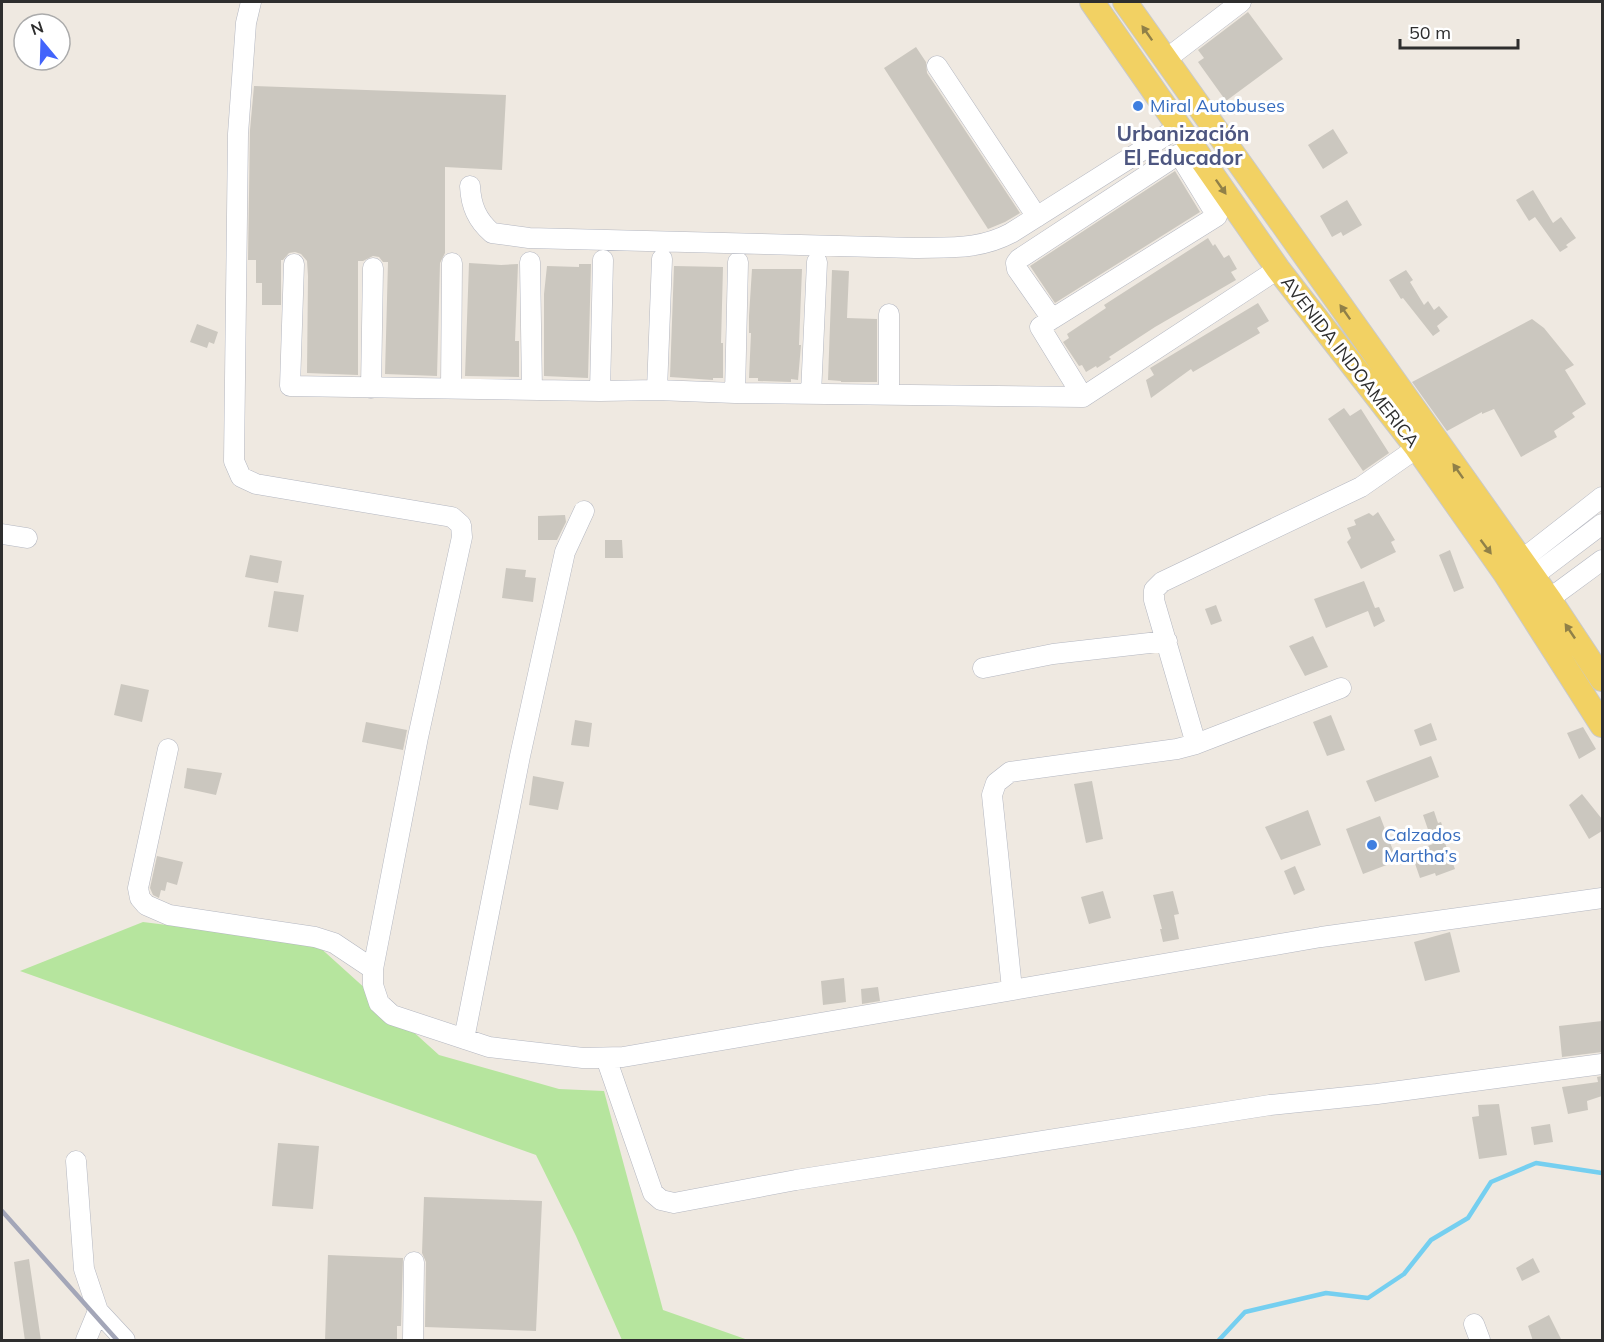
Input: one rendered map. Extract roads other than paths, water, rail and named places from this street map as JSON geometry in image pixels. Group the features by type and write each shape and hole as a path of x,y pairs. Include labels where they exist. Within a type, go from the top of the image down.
{"main road":[{"name":"AVENIDA INDOAMERICA","path":"1092,2 1278,269 1519,575 1549,599 1602,679"},
{"name":"AVENIDA INDOAMERICA","path":"1125,2 1519,575 1602,725"}],"street":[{"path":"251,2 246,23 238,134 234,461 241,477 256,484 452,517 461,525 462,537 418,737 373,969 373,985 379,1003 392,1015 489,1047 583,1058 606,1058 635,1055 1321,937 1602,898"},
{"path":"1165,60 1241,2"},
{"path":"936,66 1037,217"},
{"path":"470,186 473,208 478,218 492,233 529,238 915,248 975,246 1002,238 1179,127"},
{"path":"1052,319 1017,269 1016,263 1019,259 1179,154 1217,216 1040,327 1083,397"},
{"path":"657,390 662,259"},
{"path":"600,391 603,260"},
{"path":"530,262 532,390"},
{"path":"735,393 738,262"},
{"path":"811,394 817,262"},
{"path":"451,389 452,263"},
{"path":"294,264 290,386 1083,397 1278,269"},
{"path":"371,388 373,268"},
{"path":"889,314 889,395"},
{"path":"1196,744 1154,600 1154,590 1162,582 1361,487 1417,448"},
{"path":"1519,575 1602,497"},
{"path":"464,1039 520,756 562,563 569,541 584,511"},
{"path":"1519,575 1567,551 1602,524"},
{"path":"2,534 27,538"},
{"path":"1567,551 1584,573"},
{"path":"1549,599 1602,560"},
{"path":"983,668 1053,654 1167,641"},
{"path":"1012,989 992,795 996,783 1010,772 1196,744 1341,688"},
{"path":"168,749 138,888 140,897 146,905 170,915 315,937 334,943 373,969"},
{"path":"606,1058 653,1193 661,1200 674,1203 796,1180 1270,1105 1377,1094 1602,1064"},
{"path":"76,1161 84,1269 98,1311 125,1341"},
{"path":"413,1341 414,1263"},
{"path":"86,1341 98,1311"}],"waterway":[{"path":"1219,1340 1245,1312 1326,1293 1368,1298 1404,1274 1431,1240 1468,1218 1491,1182 1536,1163 1602,1173"}],"railway":[{"path":"2,1211 117,1340"}],"place":[{"name":"Miral Autobuses","path":"1138,106"},
{"name":"Calzados Martha’s","path":"1372,845"}],"district":[{"name":"Urbanización El Educador","path":"1183,146"}]}
